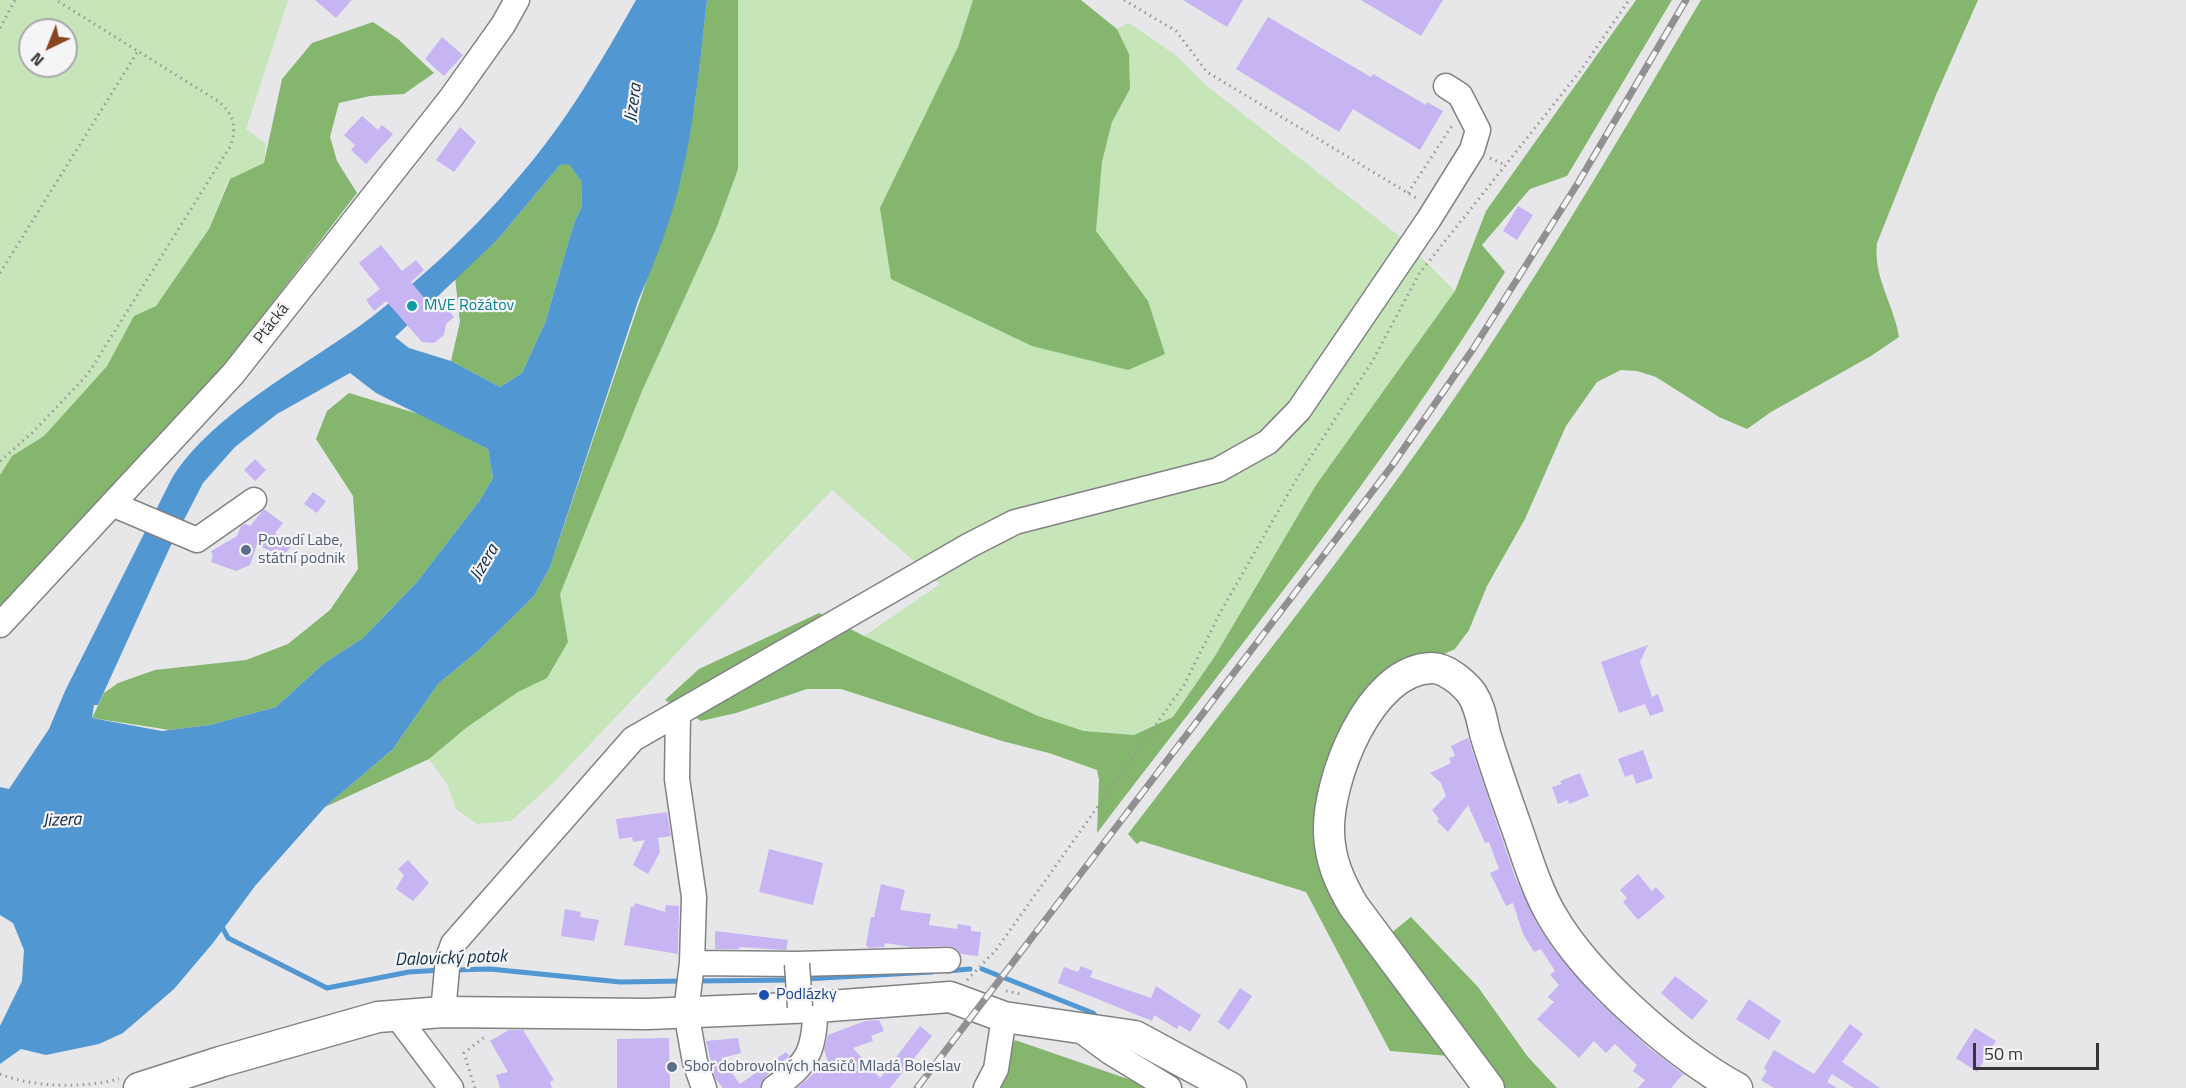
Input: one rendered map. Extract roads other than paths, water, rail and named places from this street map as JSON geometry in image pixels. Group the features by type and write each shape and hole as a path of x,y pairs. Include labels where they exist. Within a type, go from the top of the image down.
{"main road":[{"path":"1489,1088 1353,905 1340,884 1330,848 1330,807 1348,743 1380,697 1403,677 1433,668 1449,673 1472,694 1481,713 1485,735 1523,844 1551,914 1566,938 1646,1022 1684,1055 1737,1088"},
{"path":"130,1083 220,1062 378,1017 443,1012 686,1012 808,1007 950,997 1004,1017 1100,1031 1148,1041 1231,1088"}],"street":[{"name":"Ptácká","path":"0,625 233,374 451,98 517,0"},
{"path":"443,1012 448,958 453,944 609,764 633,740 970,545 1016,522 1218,470 1268,442 1299,410 1473,150 1478,130 1460,95 1446,86"},
{"path":"112,504 197,540 254,500"},
{"path":"678,714 677,779 694,897 692,963 686,1012 695,1062 704,1088"},
{"path":"692,963 797,964 948,960"},
{"path":"774,1088 800,1070 814,1038 797,964"},
{"path":"396,1016 451,1088"},
{"path":"986,1088 996,1069 1004,1017"},
{"path":"1100,1031 1110,1052 1169,1088"}],"water":[{"name":"Jizera","path":"636,0 707,0 690,135 672,210 638,301 550,567 534,596 479,650 438,684 393,749 325,807 255,886 213,943 174,989 123,1033 99,1044 46,1055 21,1049 0,1064 0,1026 22,981 24,950 13,923 0,915 0,787 9,789 49,729 65,691 172,478 190,454 238,410 373,316 426,272 476,224 523,172 565,117","holes":["569,164 581,181 582,206 574,223 545,323 522,373 500,387 451,361 409,348 395,337 498,239 560,165","350,373 376,393 488,449 493,478 480,500 417,582 363,638 323,664 276,707 210,725 162,731 92,718 94,705 98,705 171,545 203,483 235,447 277,414"]}],"waterway":[{"name":"Dalovický potok","path":"221,925 228,938 327,988 409,972 442,970"},
{"name":"Dalovický potok","path":"454,970 490,969 620,982 683,981"},
{"name":"Dalovický potok","path":"947,971 970,969"},
{"name":"Dalovický potok","path":"982,969 1093,1013 1099,1020"},
{"name":"Dalovický potok","path":"804,979 932,972"},
{"name":"Dalovický potok","path":"696,981 792,980"}],"railway":[{"path":"917,1088 1391,467 1473,349 1578,183 1686,0"}],"place":[{"name":"MVE Rožátov","path":"412,306"},
{"name":"Povodí Labe, státní podnik","path":"246,550"},
{"name":"Podlázky","path":"764,995"},
{"name":"Sbor dobrovolných hasičů Mladá Boleslav","path":"672,1067"}]}
